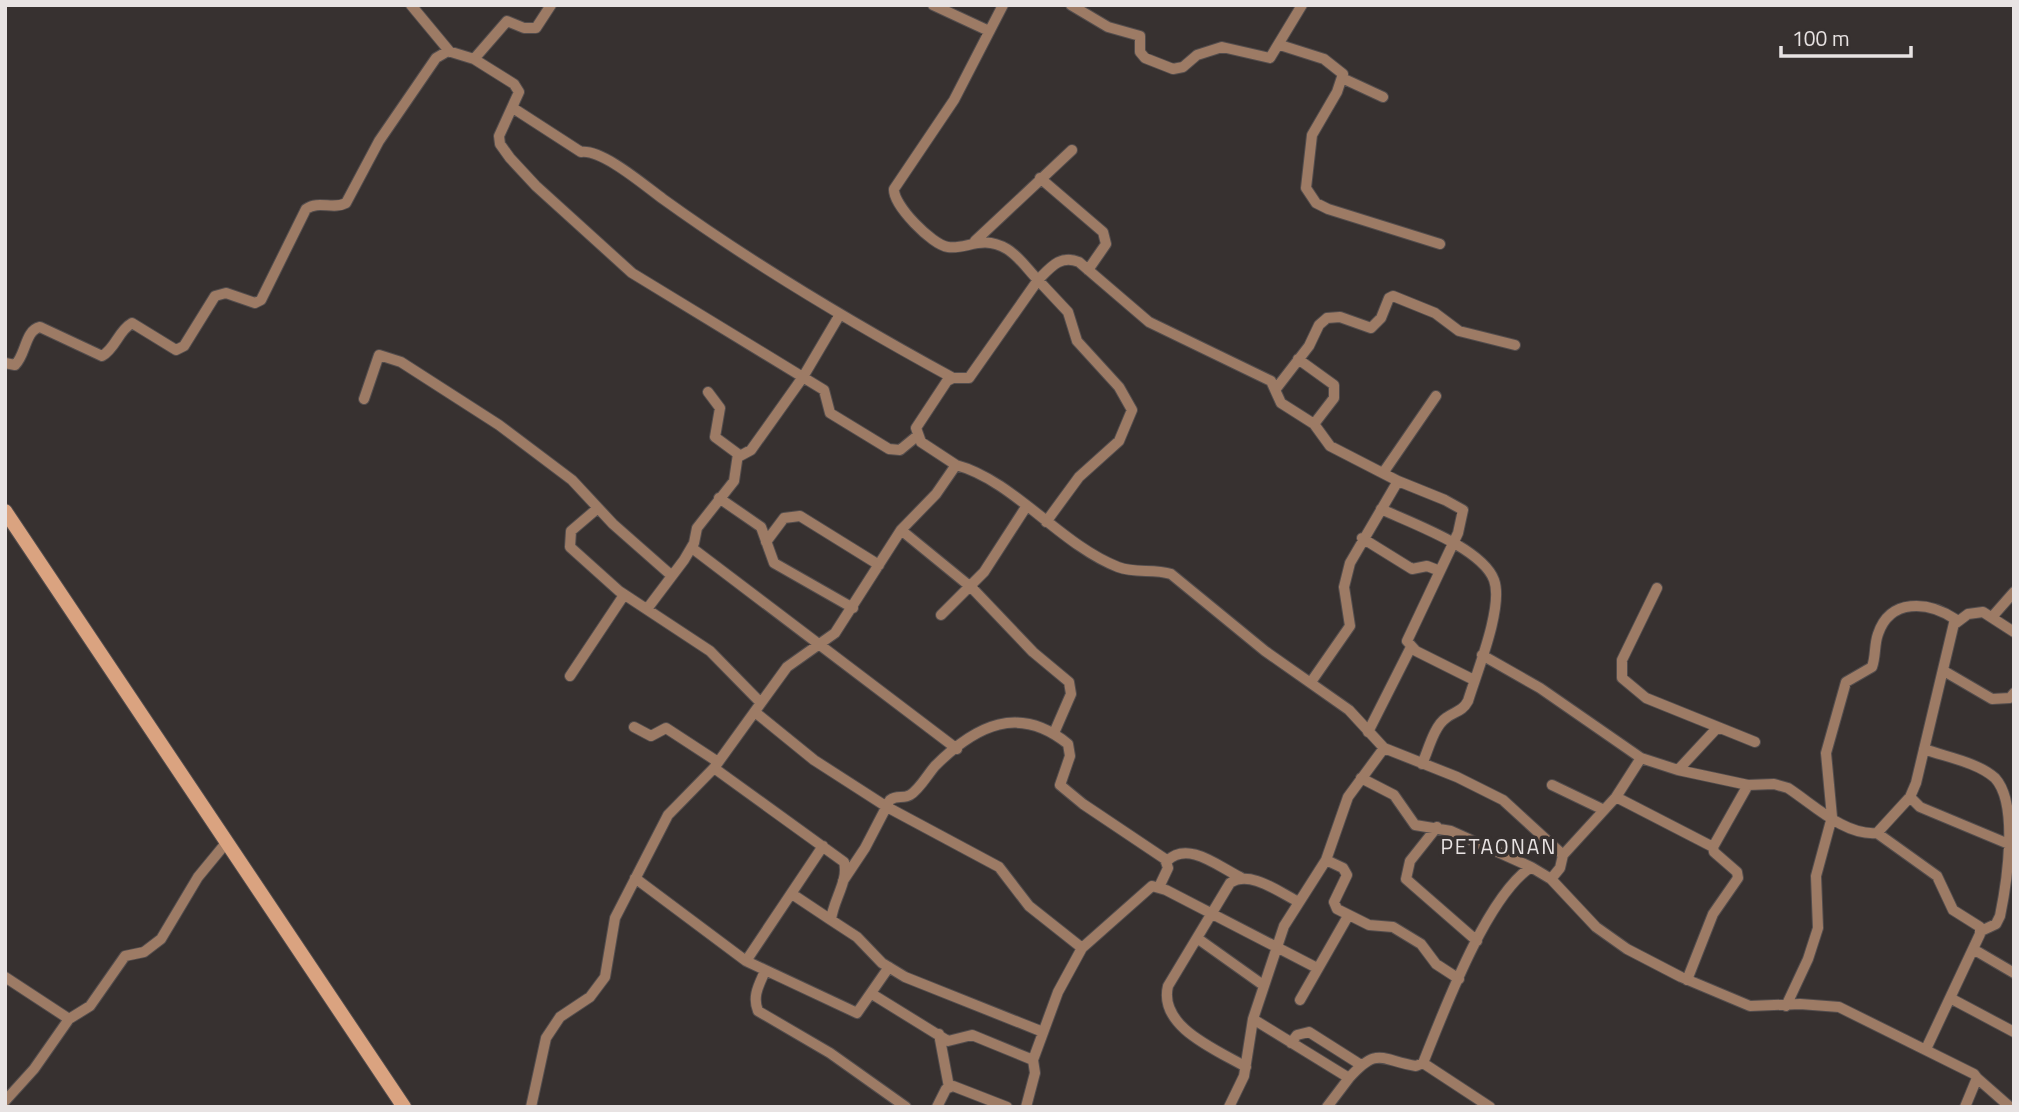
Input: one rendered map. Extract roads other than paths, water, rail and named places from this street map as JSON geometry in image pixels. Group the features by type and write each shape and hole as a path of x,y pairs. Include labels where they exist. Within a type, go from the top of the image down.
{"main road":[{"path":"5,511 404,1107"}],"street":[{"path":"411,5 450,52 474,59 514,84 519,92 499,136 500,144 536,186 632,273 824,390 830,413 889,449 900,450 917,436"},
{"path":"474,59 506,21 524,28 536,28 551,5"},
{"path":"933,5 989,31"},
{"path":"1003,5 954,100 894,189 898,204 939,244 950,248 975,241 1006,248 1061,303 1077,341 1119,387 1132,407 1131,418 1119,441 1079,477 1046,522"},
{"path":"1071,5 1108,27 1140,36 1140,52 1144,58 1173,69 1183,67 1197,55 1222,47 1266,58 1273,55 1302,5"},
{"path":"1280,45 1334,64 1340,69 1342,78 1312,135 1306,188 1309,196 1328,209 1440,244"},
{"path":"5,363 15,365 19,361 31,333 40,327 102,356 112,350 125,327 132,323 176,350 184,346 215,296 226,293 247,303 261,300 306,209 320,204 346,204 386,131 436,58 450,52"},
{"path":"1342,78 1383,97"},
{"path":"513,108 581,152 590,151 602,157 715,237 839,316 953,378 969,378 1038,280 1061,259 1079,261 1149,322 1271,381 1281,403 1314,424 1330,446 1398,481 1445,499 1463,510 1463,521 1407,637 1411,647 1474,680"},
{"path":"975,241 1072,150"},
{"path":"1040,178 1102,232 1106,244 1088,270"},
{"path":"1275,390 1319,325 1327,318 1340,317 1371,328 1381,318 1389,298 1393,296 1435,313 1459,331 1515,345"},
{"path":"738,457 751,450 803,377 839,316"},
{"path":"364,399 379,355 401,362 499,425 572,480 598,508 672,576"},
{"path":"1298,359 1334,385 1334,398 1314,424"},
{"path":"953,378 932,401 916,428 917,436 956,465 980,473 1046,522 1117,567 1171,574 1247,637 1349,710 1384,748 1457,776 1503,800 1563,855"},
{"path":"647,609 692,548 697,528 734,481 737,451 715,437 720,408 708,392"},
{"path":"1382,473 1436,396"},
{"path":"531,1107 546,1038 560,1017 590,997 605,977 615,918 673,807 716,765 787,667 835,633 901,530 936,494 956,465"},
{"path":"1311,682 1350,626 1344,587 1350,563 1362,538 1398,481"},
{"path":"719,498 761,527 774,563 853,608"},
{"path":"941,615 972,588 1026,507"},
{"path":"598,508 571,531 568,542 624,595 710,651 758,707 814,760 887,807 999,867 1029,906 1082,948"},
{"path":"1381,509 1453,543 1489,570 1495,583 1495,603 1482,654 1463,710 1446,717 1422,764"},
{"path":"766,542 784,518 800,516 879,565"},
{"path":"901,530 972,588 1033,652 1069,681 1071,694 1054,733"},
{"path":"1362,538 1412,569 1427,566 1440,571"},
{"path":"692,548 957,749"},
{"path":"1657,588 1622,660 1620,674 1646,698 1755,741"},
{"path":"1992,617 2014,592"},
{"path":"570,676 624,595"},
{"path":"1786,1006 1814,945 1818,928 1816,876 1832,817 1826,753 1846,682 1871,667 1878,635 1888,617 1911,606 1927,604 1945,612 1956,623"},
{"path":"1877,833 1910,797 1956,623 1974,611 1983,612 2014,632"},
{"path":"1368,732 1411,647"},
{"path":"1482,654 1540,688 1641,758 1678,770 1748,785 1782,785 1854,831 1877,833 1937,876 1952,910 1978,923 1981,931"},
{"path":"1944,671 1992,699 2010,698 2014,693"},
{"path":"831,920 835,899 843,881 895,797 910,795 944,758 999,722 1032,723 1054,733 1068,744 1070,751 1060,779 1062,787 1167,861 1168,868 1159,887"},
{"path":"634,727 651,736 666,727 844,862 843,881"},
{"path":"1678,770 1717,728"},
{"path":"1229,1107 1246,1067 1253,1019 1275,948 1299,902 1326,860 1348,797 1384,748"},
{"path":"1924,749 1975,767 1995,778 2011,810 2011,845 2000,916 1996,924 1981,931 1926,1049"},
{"path":"1551,879 1560,867 1563,855 1616,797 1641,758"},
{"path":"1361,778 1394,795 1412,823 1437,827 1531,867 1551,879 1595,927 1627,949 1687,980 1751,1006 1839,1007 1926,1049 1978,1078 2010,1107"},
{"path":"1552,785 1604,810"},
{"path":"1713,847 1748,785"},
{"path":"1616,797 1713,847 1714,852 1737,872 1738,878 1713,914 1687,980"},
{"path":"1910,797 1920,807 2011,845"},
{"path":"1437,827 1410,861 1406,879 1477,941"},
{"path":"5,1101 34,1069 69,1019 87,1010 125,956 144,952 161,939 198,877 226,843"},
{"path":"746,961 823,846"},
{"path":"1167,861 1176,854 1188,852 1299,902"},
{"path":"1326,860 1346,871 1346,880 1334,902 1337,909 1369,925 1393,927 1421,944 1436,964 1459,979"},
{"path":"1327,1107 1361,1065 1376,1057 1387,1057 1416,1066 1423,1063 1477,941 1514,880 1531,867"},
{"path":"1240,877 1230,883 1168,986 1166,1001 1168,1009 1197,1038 1246,1067"},
{"path":"635,878 746,961 857,1013 888,967"},
{"path":"1026,1107 1035,1073 1033,1060 1043,1031 1058,992 1082,948 1147,889 1159,887 1317,968"},
{"path":"792,894 857,937 888,967 1043,1031"},
{"path":"1300,1000 1348,916"},
{"path":"1197,938 1263,985"},
{"path":"1973,949 2014,973"},
{"path":"765,971 755,996 758,1011 830,1053 906,1107"},
{"path":"5,977 69,1019"},
{"path":"872,994 952,1041 972,1035 1033,1060"},
{"path":"1950,998 2014,1032"},
{"path":"1253,1019 1349,1078"},
{"path":"1291,1043 1297,1035 1309,1032 1361,1065"},
{"path":"937,1107 948,1087 939,1034"},
{"path":"1423,1063 1490,1107"},
{"path":"1965,1107 1978,1078"},
{"path":"948,1087 959,1087 1007,1107"}],"district":[{"name":"PETAONAN","path":"1499,846"}]}
